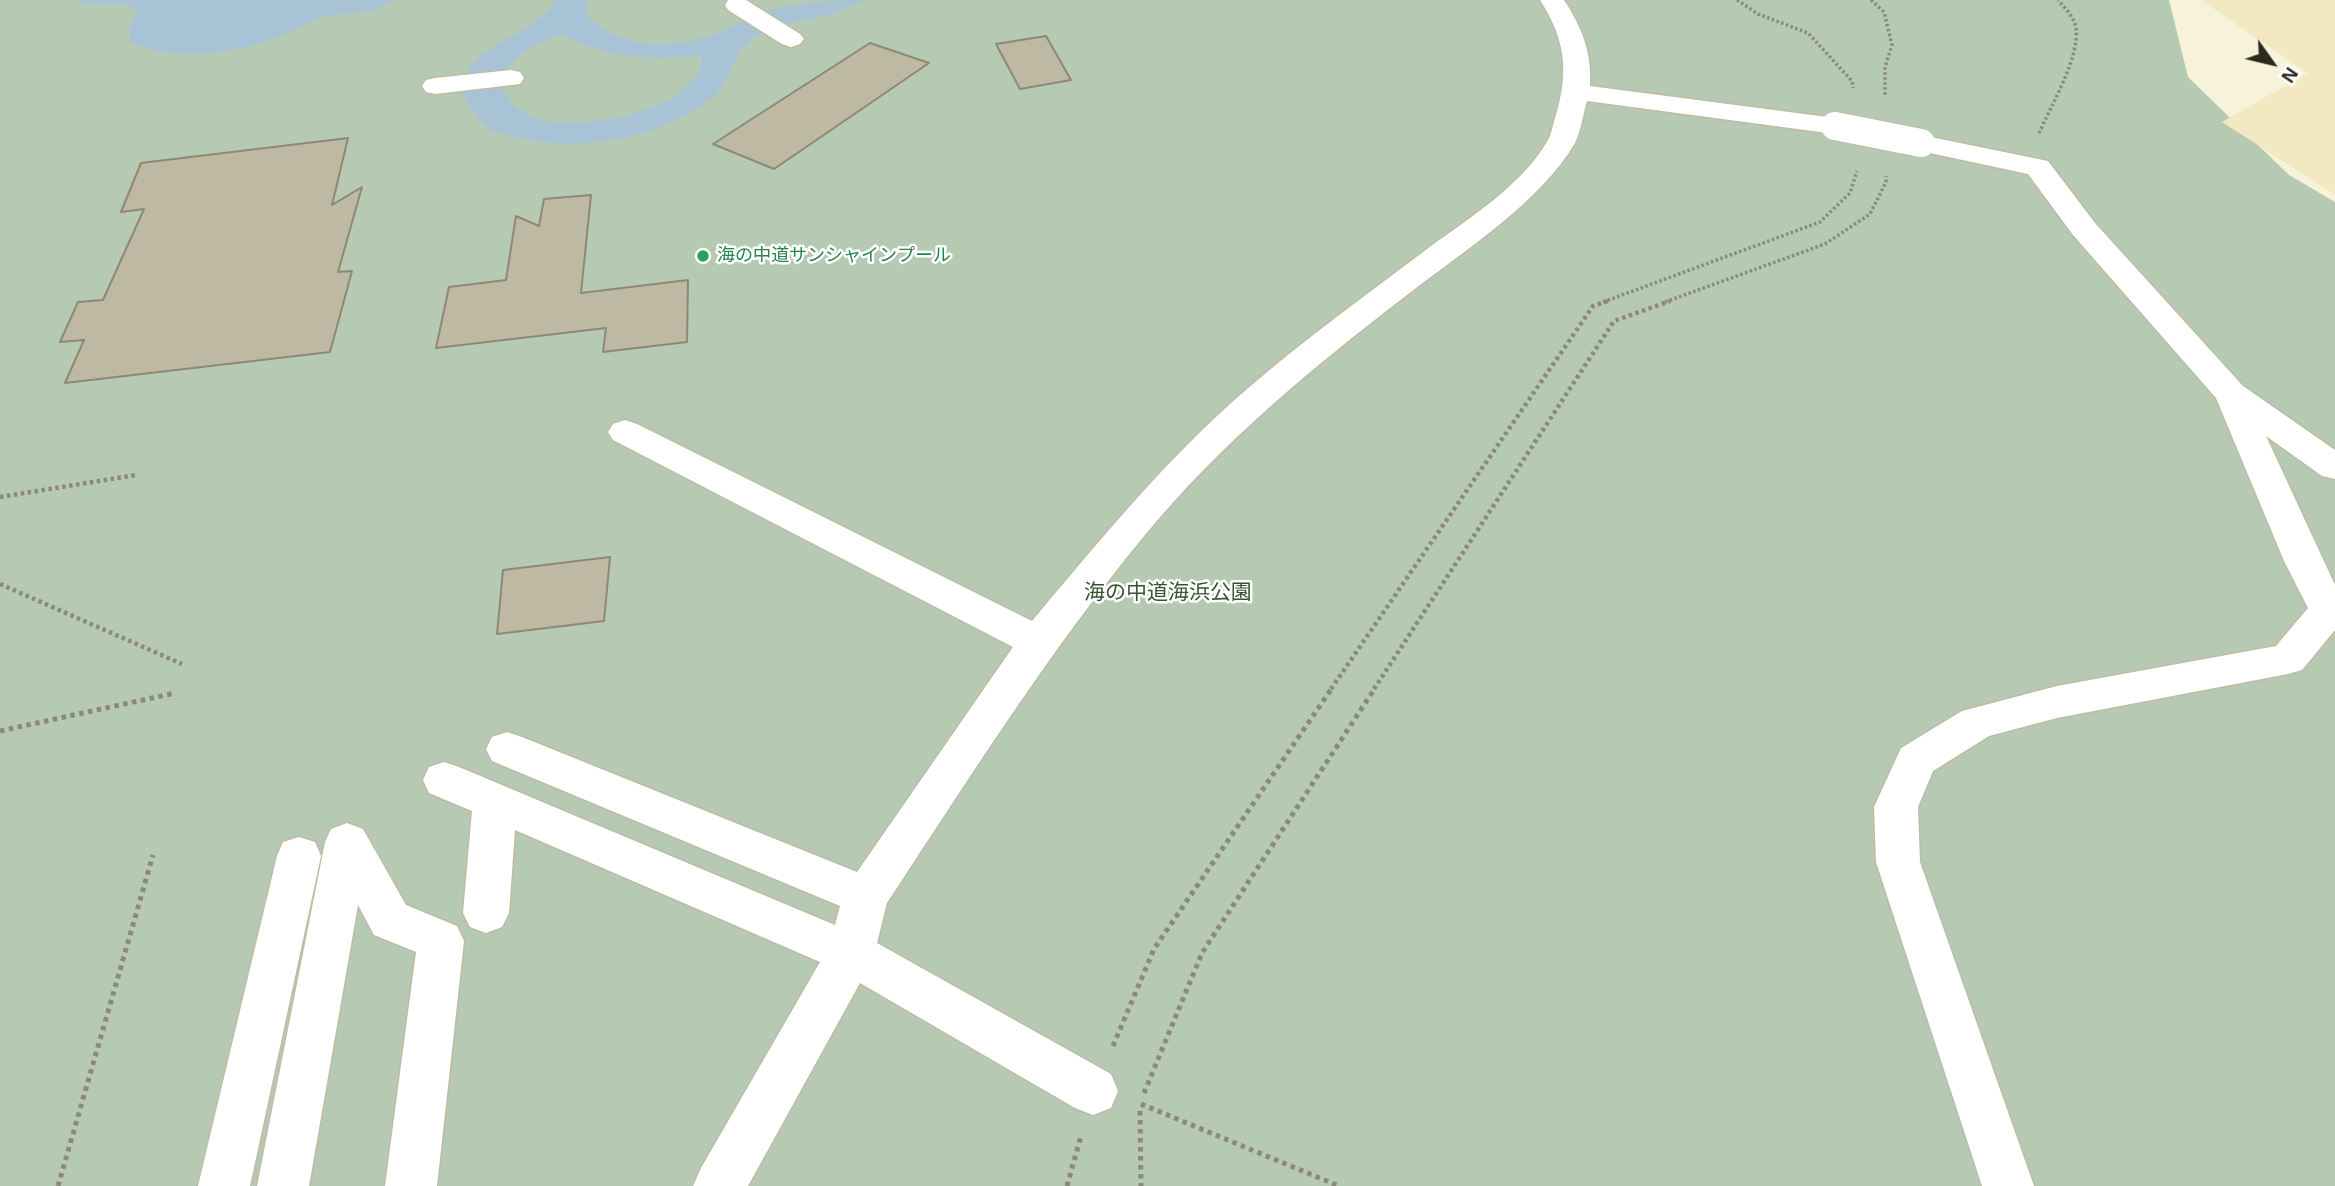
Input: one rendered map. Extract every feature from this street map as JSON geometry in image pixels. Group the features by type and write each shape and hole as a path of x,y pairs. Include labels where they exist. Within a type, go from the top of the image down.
{"street":[{"path":"719,1186 851,953 866,897 1038,642 1133,524 1202,451 1259,397 1518,195 1562,141 1576,92 1578,65 1567,23 1552,0"},
{"path":"743,8 786,36"},
{"path":"443,85 504,79"},
{"path":"1576,92 1835,126 2038,167 2084,229 2231,394 2335,467"},
{"path":"2008,1186 1898,862 1896,807 1916,760 1977,723 2057,702 2288,659 2329,610 2303,561 2231,394"},
{"path":"625,432 1038,642"},
{"path":"507,749 866,897"},
{"path":"444,780 851,953 1093,1091"},
{"path":"486,913 495,801"},
{"path":"283,1186 347,842 390,920 441,941 411,1186"},
{"path":"224,1186 299,856"}],"path":[{"path":"1737,0 1758,14 1808,33 1852,81 1853,94"},
{"path":"1871,0 1884,12 1892,45 1885,67 1885,99"},
{"path":"2038,167 2041,152 2039,134 2073,51 2077,30 2067,9 2058,0"},
{"path":"1339,1186 1140,1103 1093,1091 1154,948 1593,306 1820,222 1837,209 1858,178 1857,166"},
{"path":"1141,1186 1140,1103 1202,953 1614,321 1825,244 1870,214 1886,182 1886,170"},
{"path":"0,497 136,475"},
{"path":"0,584 182,664"},
{"path":"0,731 175,693"},
{"path":"58,1186 153,856"}],"green space":[{"name":"海の中道海浜公園","path":"0,0 2169,0 2188,77 2289,175 2335,202 2335,1186 0,1186"}],"sand":[{"path":"2201,0 2335,0 2335,195 2222,122 2307,73"}],"water":[{"path":"75,0 395,0 371,11 322,17 278,37 241,48 187,54 168,53 131,43 129,28 137,11 129,5 82,3"},
{"path":"555,0 588,0 587,16 616,36 632,41 667,43 685,42 719,33 757,14 789,6 865,0 831,14 786,24 759,35 743,47 724,84 713,97 670,123 619,139 592,142 540,142 496,132 481,121 461,93 465,76 474,62 545,14","holes":["563,34 579,43 630,56 702,56 696,75 682,91 637,113 611,119 561,123 530,115 511,102 503,85 510,65 520,55"]}],"building":[{"path":"1046,36 1071,80 1020,89 996,44"},
{"path":"870,43 929,63 774,169 713,144"},
{"path":"348,138 332,205 362,187 338,272 352,271 330,352 65,383 84,340 60,342 78,302 103,300 144,209 121,212 141,163"},
{"path":"591,195 581,293 688,280 687,342 603,352 606,328 436,348 449,287 506,280 516,216 539,226 544,199"},
{"path":"610,557 604,621 497,634 503,570"}],"place":[{"name":"海の中道サンシャインプール","path":"703,256"}]}
